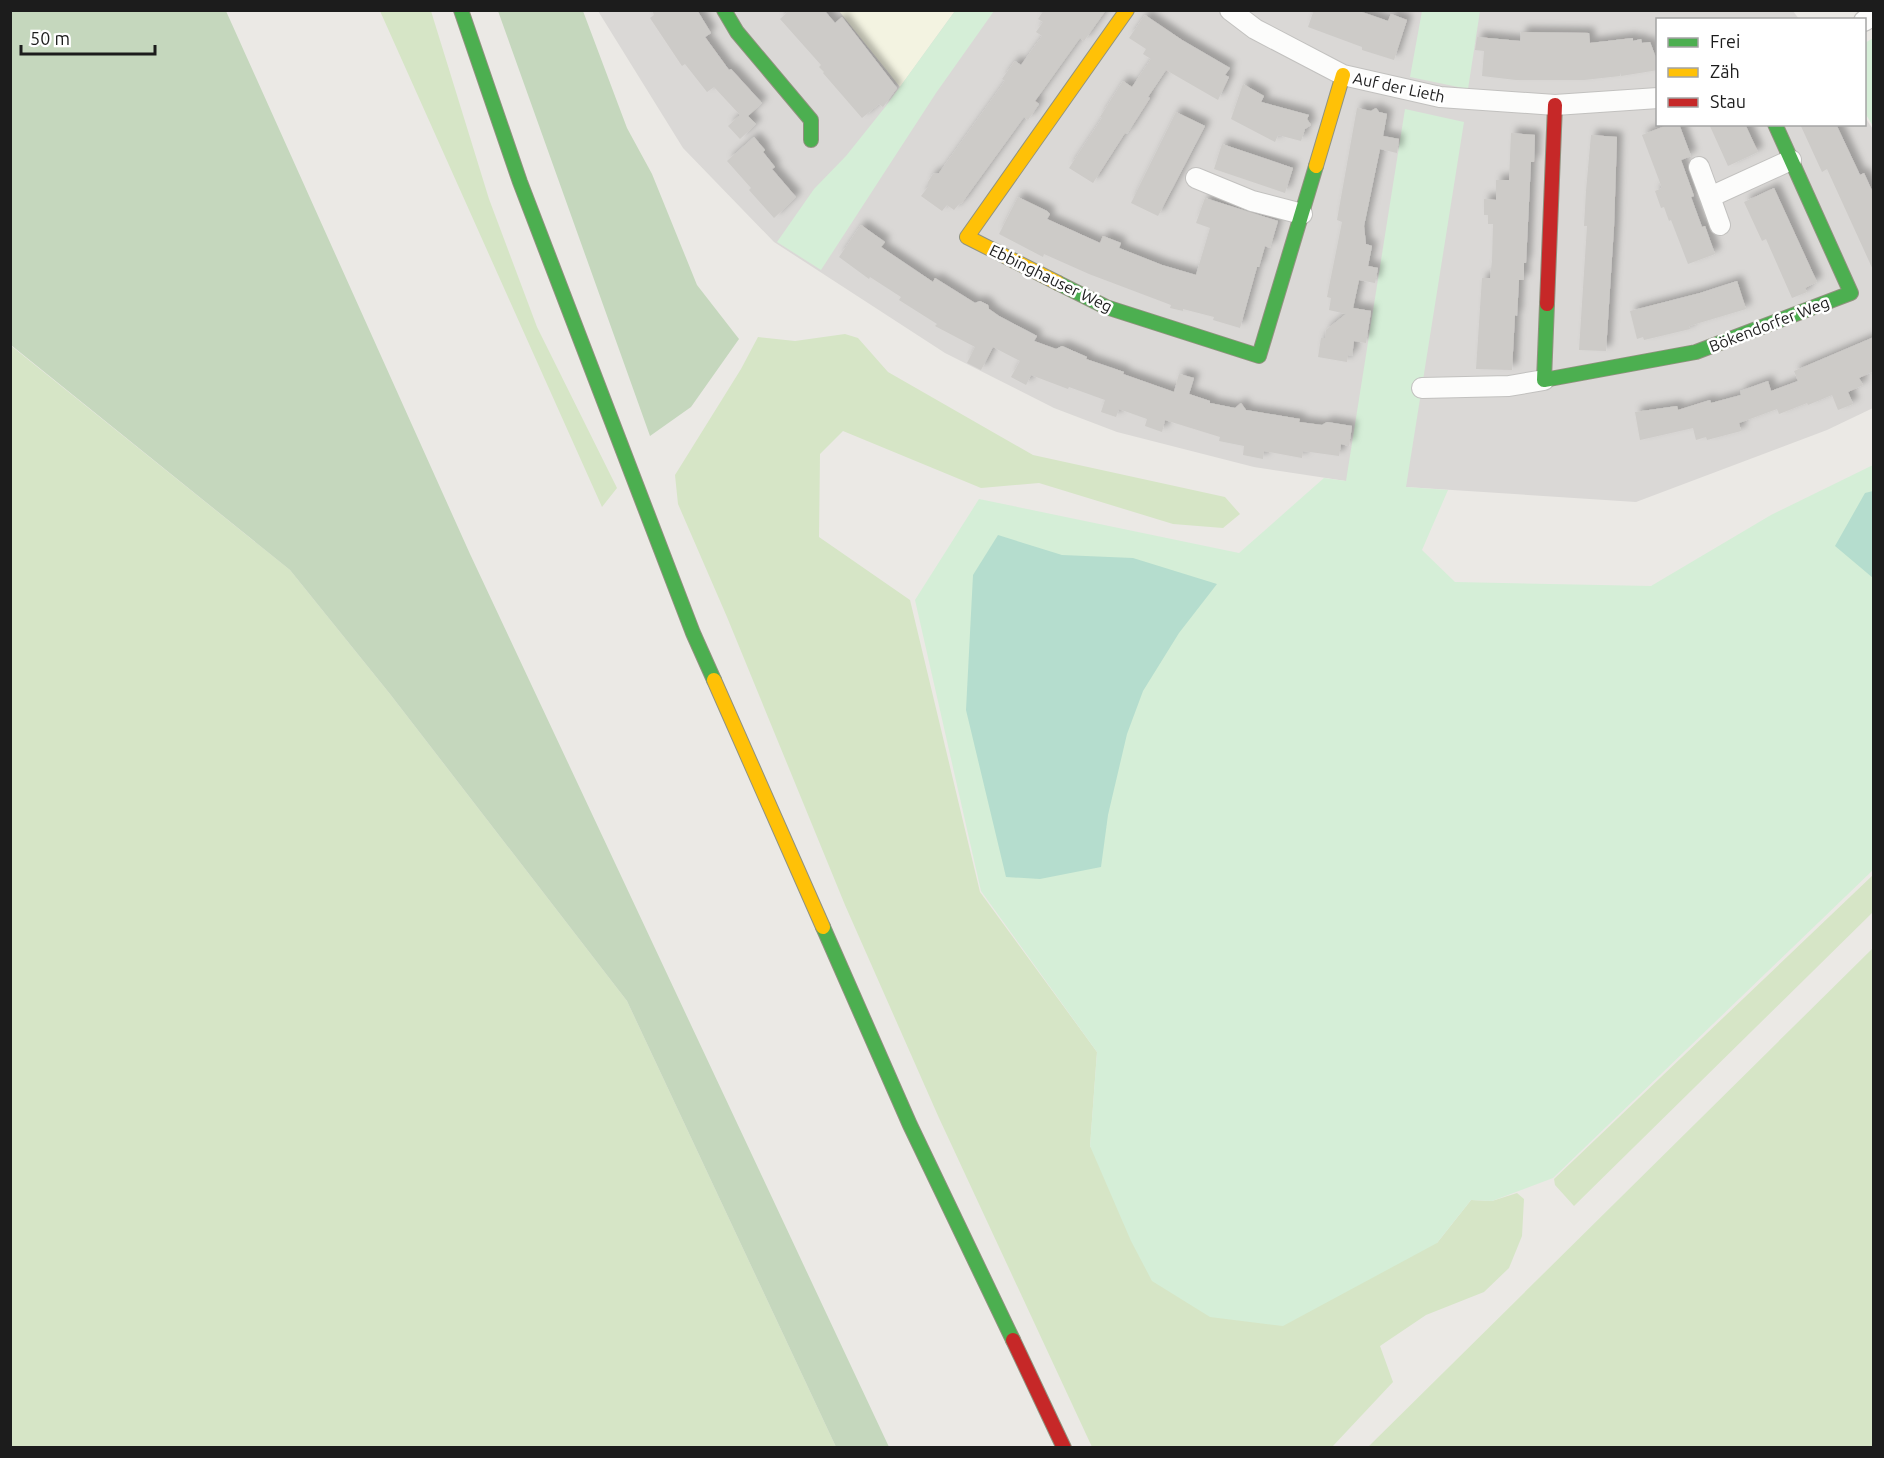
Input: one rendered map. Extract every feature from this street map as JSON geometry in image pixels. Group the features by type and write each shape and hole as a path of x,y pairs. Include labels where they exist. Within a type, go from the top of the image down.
{"main road":[{"path":"461,10 520,182 693,633 910,1125 1064,1448"},
{"path":"724,10 737,32 811,120 810,140"},
{"name":"Ebbinghauser Weg","path":"1127,10 967,237 1106,307 1260,356 1343,75"},
{"path":"1544,380 1555,105"},
{"name":"Bökendorfer Weg","path":"1544,380 1696,352 1851,293 1776,126"}],"street":[{"name":"Auf der Lieth","path":"1230,10 1255,29 1343,75 1440,97 1555,105 1656,98"},
{"path":"1710,197 1791,160"},
{"path":"1699,167 1720,225"},
{"path":"1196,178 1252,201 1302,214"},
{"name":"Bökendorfer Weg","path":"1422,388 1509,386 1544,380"}],"shaded area":[{"path":"10,11 226,11 470,554 889,1447 836,1447 627,1001 390,694 290,570 11,345"},
{"path":"498,11 583,11 627,128 652,174 697,285 739,339 691,407 650,436"},
{"path":"598,11 1793,11 1798,18 1656,18 1656,126 1866,126 1866,119 1874,131 1873,408 1827,430 1636,502 1406,487 1346,481 1254,467 1117,432 1054,408 945,353 774,242 683,148"},
{"path":"839,11 955,11 900,87"},
{"path":"955,11 994,11 936,93 821,270 777,242 814,189 846,156 886,106"},
{"path":"1422,11 1480,11 1468,89 1410,77"},
{"path":"1873,38 1873,126 1866,115 1866,42"},
{"path":"1405,109 1464,122 1406,487 1448,490 1422,550 1455,582 1651,586 1771,515 1873,465 1873,870 1553,1178 1492,1201 1471,1200 1437,1243 1283,1326 1210,1317 1152,1281 1131,1241 1090,1146 1097,1052 981,891 915,600 979,499 1239,553 1324,478 1346,481"}],"green space":[{"path":"380,11 431,11 489,199 537,327 617,488 602,507"},
{"path":"845,334 858,338 888,372 1033,455 1225,497 1240,514 1223,528 1173,524 1039,483 981,488 843,431 820,454 819,537 910,600 980,892 1097,1052 1090,1147 1437,1243 1471,1200 1492,1201 1517,1193 1524,1199 1522,1236 1509,1268 1484,1292 1426,1315 1380,1346 1393,1382 1332,1447 1092,1447 939,1118 845,905 678,504 675,475 741,369 758,337 795,341"},
{"path":"10,345 290,570 390,694 627,1001 836,1447 11,1447"},
{"path":"1874,491 1873,578 1835,546 1865,493"},
{"path":"998,535 1062,555 1133,558 1217,584 1179,633 1143,691 1127,734 1108,815 1101,867 1040,879 1006,877 966,710 973,575"},
{"path":"1873,875 1873,912 1574,1206 1555,1185 1554,1179"},
{"path":"1873,948 1873,1447 1368,1447"}],"building":[{"path":"652,10 697,10 711,33 705,37 729,70 731,69 762,103 748,116 756,124 740,139 728,126 740,115 714,87 707,92 685,64 682,66 650,18 654,15"},
{"path":"790,10 824,10 835,23 842,17 897,88 883,107 879,104 862,118 823,73 819,67 821,65 780,19"},
{"path":"1044,10 1106,10 1084,41 1080,38 1035,101 1039,104 1028,120 1024,117 961,204 954,210 947,205 942,211 921,196 928,187 928,182 933,174 939,173 1005,81 1002,79 1015,61 1021,65 1042,36 1036,32 1043,22 1038,19"},
{"path":"1314,10 1356,10 1388,21 1391,14 1407,20 1394,60 1362,50 1362,47 1308,27"},
{"path":"1145,15 1230,68 1225,75 1229,77 1218,100 1166,70 1127,134 1125,133 1093,183 1069,168 1123,81 1132,87 1151,59 1143,54 1146,49 1129,38"},
{"path":"1521,32 1589,33 1590,43 1641,39 1642,43 1650,42 1656,58 1656,70 1621,76 1620,72 1620,76 1584,80 1516,80 1482,76 1484,51 1475,50 1477,37 1520,41"},
{"path":"1243,84 1264,96 1261,102 1309,115 1307,119 1311,125 1305,129 1301,141 1278,135 1275,142 1231,119"},
{"path":"1357,108 1371,111 1376,108 1379,112 1387,114 1383,136 1399,139 1397,153 1380,149 1364,226 1366,244 1372,246 1368,266 1378,268 1375,283 1359,280 1353,308 1371,311 1366,343 1354,341 1352,356 1348,355 1347,362 1318,357 1321,338 1325,338 1326,330 1346,314 1329,310 1331,298 1327,297 1342,222 1337,220"},
{"path":"1176,112 1205,126 1158,216 1131,203"},
{"path":"1665,126 1680,126 1691,156 1681,160 1694,196 1691,197 1715,254 1688,264 1671,220 1669,221 1664,207 1661,208 1655,191 1662,188 1642,135"},
{"path":"1710,126 1746,126 1758,152 1728,166"},
{"path":"1801,126 1837,126 1860,175 1864,173 1874,195 1874,272 1827,169 1822,172"},
{"path":"1511,133 1535,135 1534,162 1531,162 1526,263 1524,263 1524,280 1519,280 1512,370 1476,369 1482,278 1490,278 1492,261 1493,224 1488,224 1488,215 1484,215 1484,199 1496,200 1496,180 1509,180"},
{"path":"1591,135 1617,137 1606,351 1579,350 1587,226 1584,226"},
{"path":"754,137 775,167 772,169 796,197 774,218 727,161"},
{"path":"1222,144 1293,168 1285,193 1214,169"},
{"path":"1774,188 1817,282 1805,288 1807,292 1792,298 1766,239 1762,241 1744,202"},
{"path":"1018,197 1047,211 1050,214 1047,219 1100,243 1103,236 1121,243 1119,248 1162,265 1196,275 1210,228 1196,223 1205,198 1278,221 1270,248 1265,246 1259,267 1257,267 1240,328 1213,320 1214,317 1170,308 1171,305 1044,254 1043,257 999,234"},
{"path":"861,225 885,242 881,247 933,282 935,278 975,303 980,301 988,305 989,309 999,316 1037,336 1034,341 1056,349 1062,346 1087,357 1086,359 1174,392 1179,374 1194,378 1189,394 1210,401 1210,403 1235,408 1241,403 1246,410 1300,419 1299,422 1322,425 1327,422 1352,426 1349,446 1341,444 1339,456 1303,451 1302,458 1264,451 1263,459 1243,455 1244,446 1219,441 1220,437 1165,420 1162,432 1145,426 1147,419 1119,409 1116,417 1101,412 1105,400 1069,387 1068,389 1031,375 1026,385 1011,377 1020,361 993,347 981,370 967,363 975,347 935,326 937,324 899,300 901,297 870,277 869,279 839,257"},
{"path":"1737,281 1746,309 1689,326 1690,329 1644,340 1643,337 1637,339 1630,311"},
{"path":"1874,337 1874,371 1859,378 1863,385 1848,392 1853,404 1838,410 1832,395 1779,414 1777,409 1739,423 1741,431 1707,440 1706,437 1696,440 1693,428 1640,440 1635,412 1677,406 1678,410 1710,400 1711,403 1741,395 1740,391 1768,381 1771,391 1798,381 1794,371"}],"traffic: fast":[{"path":"461,10 520,182 693,633 714,680"},
{"path":"724,10 737,32 811,120 811,140"},
{"path":"1547,304 1544,380 1696,352 1851,293 1776,126"},
{"path":"1058,283 1106,307 1259,356 1316,166"},
{"path":"823,927 910,1125 1013,1340"}],"traffic: slow":[{"path":"1058,283 967,237 1127,10"},
{"path":"1316,166 1343,75"},
{"path":"714,680 823,927"}],"traffic: jam":[{"path":"1547,304 1555,105"},
{"path":"1013,1340 1064,1448"}]}
